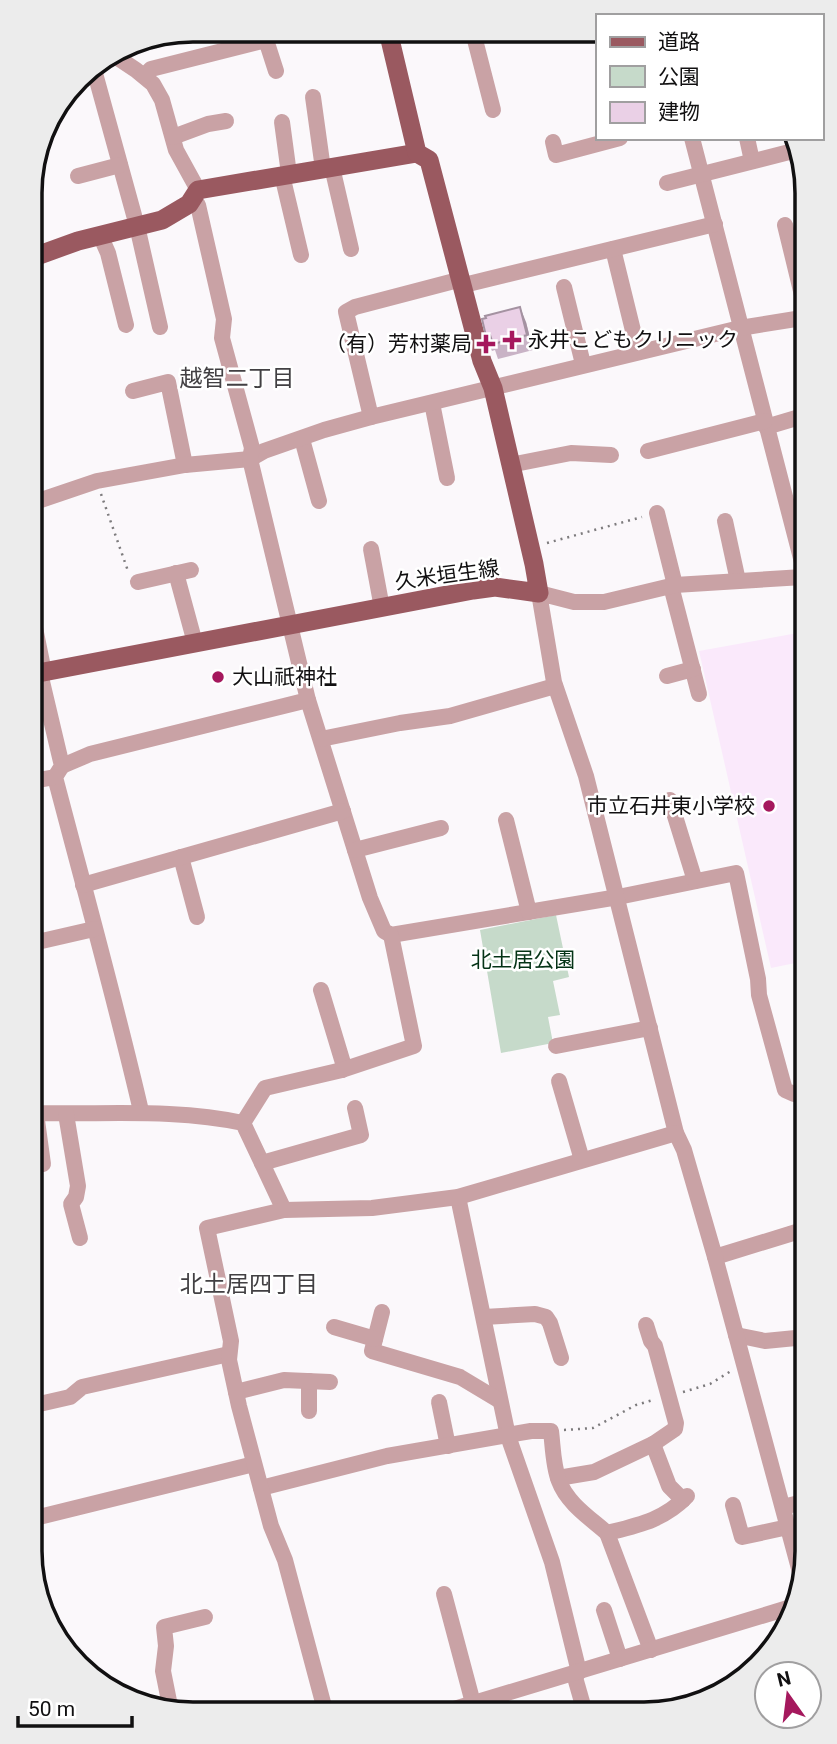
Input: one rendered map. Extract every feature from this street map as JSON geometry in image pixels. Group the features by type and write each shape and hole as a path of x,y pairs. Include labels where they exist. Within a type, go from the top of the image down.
{"main road":[{"path":"391,42 417,153"},
{"path":"42,254 100,235 162,220 195,196 286,174 417,153 429,160 482,361 493,388 539,593"},
{"name":"久米垣生線","path":"42,672 495,587 539,593"}],"street":[{"path":"144,76 151,69 258,42"},
{"path":"267,42 276,71"},
{"path":"475,42 488,108"},
{"path":"121,60 144,76 162,100 176,150 198,205 224,319 222,338 252,448 250,459 289,626 308,700 355,850 384,931 391,935 618,897 736,873 759,995 785,1090 795,1094"},
{"path":"96,77 137,226 160,327"},
{"path":"313,97 327,168 351,249"},
{"path":"173,137 226,121"},
{"path":"282,122 286,174 301,255"},
{"path":"552,142 556,155 608,140"},
{"path":"693,140 795,536"},
{"path":"747,140 752,161"},
{"path":"667,183 789,152"},
{"path":"78,176 120,165"},
{"path":"371,417 346,312 355,307 715,224"},
{"path":"785,225 795,266"},
{"path":"100,235 108,253 126,325"},
{"path":"613,249 638,351"},
{"path":"564,287 583,364"},
{"path":"42,500 97,481 185,465 250,459 264,451 324,430 371,417 638,351 740,328 795,319"},
{"path":"133,391 168,382 185,465"},
{"path":"432,403 447,478"},
{"path":"656,444 795,418"},
{"path":"302,439 318,501"},
{"path":"510,465 571,453 611,455"},
{"path":"657,513 699,694"},
{"path":"725,521 738,581"},
{"path":"372,549 382,608"},
{"path":"134,580 184,571 195,643"},
{"path":"795,577 673,585 604,602 574,602 539,593 555,686 586,776 677,1133 715,1257 795,1552"},
{"path":"667,676 693,669"},
{"path":"321,739 450,716 555,686"},
{"path":"42,688 83,885 120,1020 141,1111"},
{"path":"42,777 90,754 308,700"},
{"path":"670,800 695,881"},
{"path":"83,885 343,811"},
{"path":"506,820 529,912"},
{"path":"355,850 441,828"},
{"path":"181,857 197,917"},
{"path":"42,941 94,929"},
{"path":"243,1123 265,1088 342,1070 414,1046 391,935"},
{"path":"321,990 343,1063 342,1070"},
{"path":"556,1046 650,1028"},
{"path":"559,1081 582,1160"},
{"path":"262,1163 362,1135 355,1108"},
{"path":"42,1113 141,1111 213,1116 243,1123"},
{"path":"66,1114 78,1186 76,1197 64,1205 80,1238"},
{"path":"243,1123 284,1210"},
{"path":"324,1702 285,1560 271,1526 236,1392 229,1354 231,1340 207,1228 284,1210 372,1208 458,1197 677,1133"},
{"path":"42,1158 43,1164"},
{"path":"458,1197 508,1436 552,1562 583,1702"},
{"path":"715,1257 795,1232"},
{"path":"382,1312 372,1351 427,1359 500,1401"},
{"path":"484,1317 536,1314 546,1317 561,1357"},
{"path":"558,1478 594,1472 653,1444 675,1429 676,1423 655,1346 646,1325"},
{"path":"334,1327 375,1339"},
{"path":"736,1335 765,1341 795,1338"},
{"path":"42,1403 70,1397 82,1387 229,1354"},
{"path":"236,1392 284,1380 330,1382"},
{"path":"309,1381 309,1411"},
{"path":"439,1402 448,1446"},
{"path":"261,1488 387,1456 531,1431 551,1431 558,1478 569,1498 607,1533 651,1650"},
{"path":"607,1533 662,1516 674,1510 685,1498 669,1486 653,1444"},
{"path":"42,1516 254,1464"},
{"path":"783,1507 795,1504"},
{"path":"733,1505 742,1537 788,1527"},
{"path":"444,1594 481,1702"},
{"path":"604,1609 620,1659"},
{"path":"488,1702 784,1609"},
{"path":"169,1700 163,1671 166,1646 164,1628 205,1617"}],"path":[{"path":"97,481 107,516 134,580"},
{"path":"530,547 657,513"},
{"path":"551,1431 593,1428 636,1405 710,1384 743,1361"}],"shaded area":[{"name":"市立石井東小学校","path":"795,633 795,963 771,968 699,651"}],"green space":[{"name":"北土居公園","path":"556,915 569,977 553,981 560,1015 548,1017 553,1043 501,1053 480,930"}],"building":[{"path":"520,307 527,335 493,344 490,335 486,336 482,319"}],"place":[{"name":"永井こどもクリニック","path":"512,340"},
{"name":"（有）芳村薬局","path":"486,344"},
{"name":"大山祇神社","path":"218,677"},
{"name":"市立石井東小学校","path":"769,806"}],"district":[{"name":"越智二丁目","path":"237,378"},
{"name":"北土居四丁目","path":"249,1284"}]}
